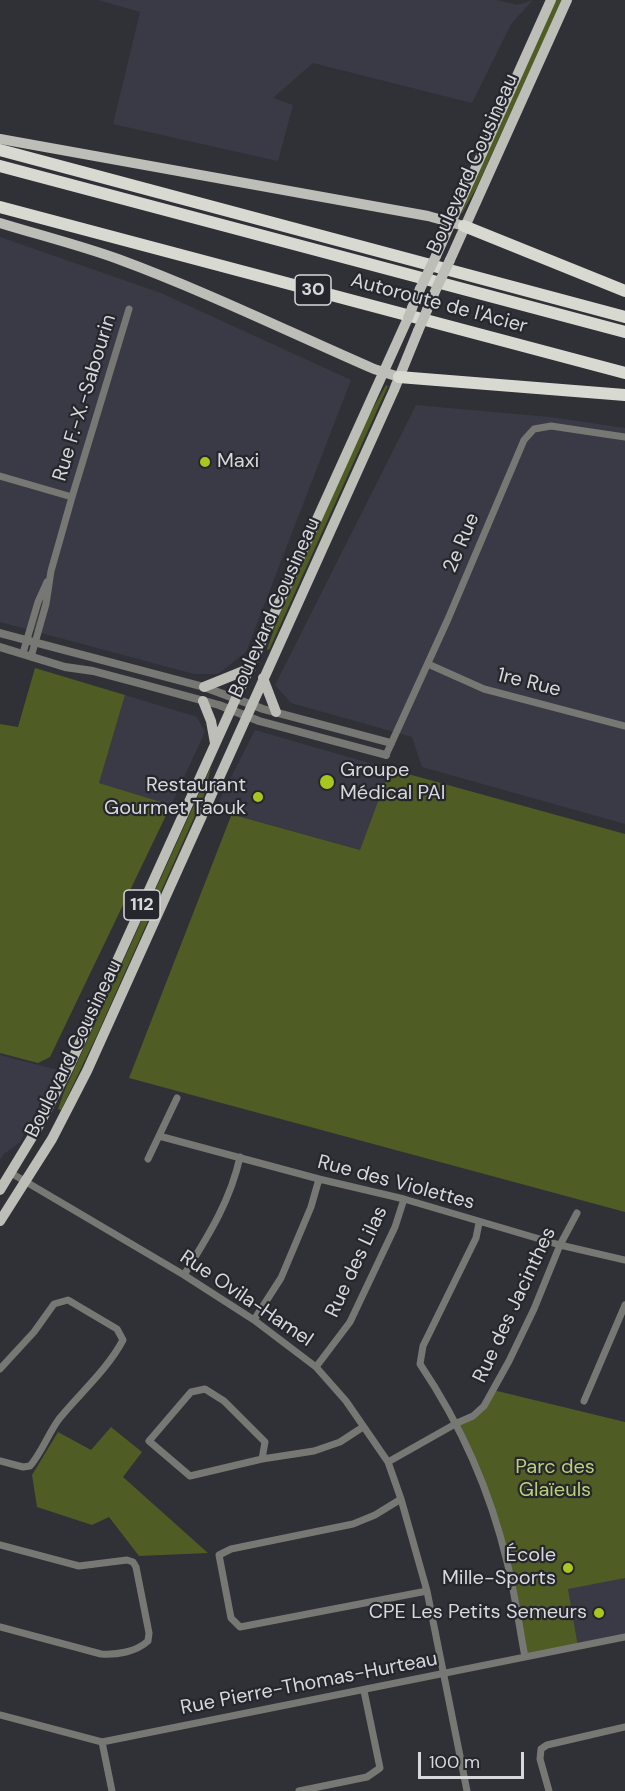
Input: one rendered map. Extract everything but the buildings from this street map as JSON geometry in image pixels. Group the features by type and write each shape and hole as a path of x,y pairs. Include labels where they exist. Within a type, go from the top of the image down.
{"highway":[{"path":"0,150 625,317"},
{"name":"Autoroute de l'Acier","path":"0,166 625,332"},
{"name":"Autoroute de l'Acier","path":"0,207 625,373"},
{"path":"464,226 625,291"},
{"path":"399,376 625,395"}],"main road":[{"name":"Boulevard Cousineau","path":"0,1190 37,1129 69,1067 551,0"},
{"name":"Boulevard Cousineau","path":"0,1221 27,1182 84,1077 567,0"},
{"path":"0,139 464,226"},
{"path":"0,223 105,254 170,279 384,372 399,376"},
{"path":"204,687 251,668"},
{"path":"263,678 276,712"},
{"path":"203,701 212,724 215,743"}],"street":[{"name":"Rue F.-X.-Sabourin","path":"27,655 38,602 51,572 129,309"},
{"name":"2e Rue","path":"386,755 428,664 524,440 534,429 551,426 625,437"},
{"name":"Rue F.-X.-Sabourin","path":"0,476 72,497"},
{"path":"0,633 204,687 234,705 246,716 386,755"},
{"path":"0,647 65,667 93,670 203,701 251,705 391,743"},
{"name":"1re Rue","path":"428,664 484,689 625,726"},
{"path":"148,1159 177,1098"},
{"name":"Rue des Violettes","path":"159,1136 404,1199 560,1245 625,1260"},
{"path":"184,1275 219,1219 235,1178 240,1157"},
{"name":"Rue Ovila-Hamel","path":"11,1173 184,1275 254,1320 316,1367 346,1401 388,1462 401,1498 427,1591 467,1791"},
{"path":"254,1320 281,1278 311,1207 319,1179"},
{"name":"Rue des Lilas","path":"316,1367 350,1322 394,1227 404,1199"},
{"name":"Rue des Jacinthes","path":"388,1462 473,1416 484,1406 534,1309 560,1245 577,1214"},
{"path":"479,1222 476,1238 441,1314 423,1346 420,1364 457,1423 485,1487 507,1563 525,1657"},
{"path":"0,1369 34,1332 54,1304 68,1300 117,1329 123,1340 113,1359 82,1391 57,1422 30,1466 23,1467 0,1461"},
{"path":"584,1401 625,1305"},
{"path":"262,1459 265,1442 224,1401 206,1389 191,1392 149,1441 190,1476 262,1459 314,1451 340,1442 363,1427"},
{"path":"401,1498 375,1515 353,1524 231,1549 219,1556 231,1618 240,1628 427,1591"},
{"path":"0,1545 79,1566 127,1560 133,1562 136,1567 148,1641 141,1648 112,1655 0,1628"},
{"name":"Rue Pierre-Thomas-Hurteau","path":"0,1715 102,1742 625,1637"},
{"path":"299,1791 367,1777 380,1768 364,1691"},
{"path":"549,1791 540,1759 542,1749 547,1745 625,1727"},
{"path":"102,1742 112,1791"}],"shaded area":[{"path":"98,0 497,0 517,5 533,0 511,24 472,103 313,63 273,98 293,105 278,161 113,124 140,12"},
{"path":"0,237 161,293 351,380 246,652 218,674 194,674 0,622"},
{"path":"416,405 550,417 625,428 625,824 422,767 412,737 291,703 275,685"},
{"path":"125,695 197,717 205,732 171,805 99,783"},
{"path":"255,730 390,769 360,850 215,809"},
{"path":"0,1055 58,1070 20,1142 0,1160"},
{"path":"625,1503 625,1637 578,1647 526,1647"}],"green space":[{"path":"556,0 562,0 477,187 461,213"},
{"path":"386,385 388,386 269,650 267,649 278,618 368,417"},
{"path":"35,668 125,695 99,783 171,805 50,1057 38,1063 0,1053 0,724 18,727"},
{"path":"211,767 204,795 97,1035 61,1110 58,1109 64,1092"},
{"path":"390,769 625,834 625,1212 129,1078 231,816 360,850"},
{"name":"Parc des Glaïeuls","path":"493,1390 625,1422 625,1578 568,1589 578,1647 525,1657 497,1527 457,1423 473,1416"},
{"path":"111,1427 142,1452 123,1477 208,1553 139,1556 109,1517 92,1525 37,1507 32,1475 58,1432 91,1450"}],"place":[{"name":"Maxi","path":"205,462"},
{"name":"Groupe Médical PAI","path":"327,782"},
{"name":"Restaurant Gourmet Taouk","path":"258,797"},
{"name":"École Mille-Sports","path":"568,1568"},
{"name":"CPE Les Petits Semeurs","path":"599,1613"}]}
